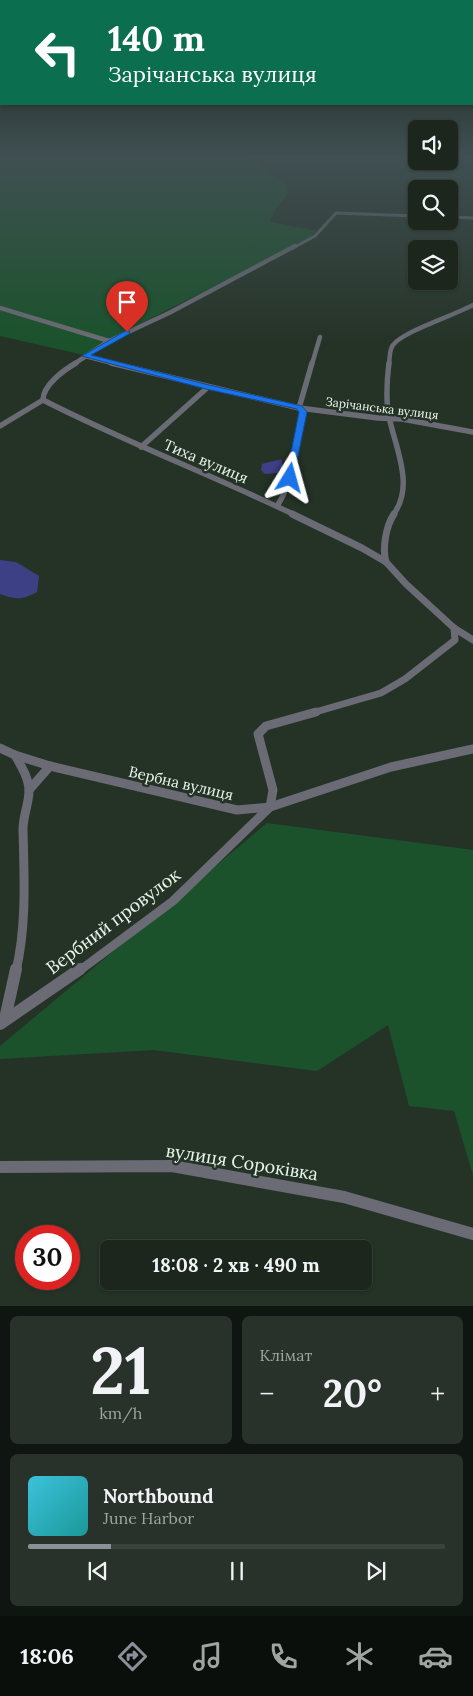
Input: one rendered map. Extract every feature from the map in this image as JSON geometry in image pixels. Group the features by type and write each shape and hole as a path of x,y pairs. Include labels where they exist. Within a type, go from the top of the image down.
{"street":[{"path":"0,426 43,400 43,394 51,383 85,356 109,341 315,236 331,219"},
{"path":"386,562 384,548 389,526 392,517 401,505 404,493 403,473 387,400 391,345 411,332 457,314 473,305"},
{"path":"0,308 109,341"},
{"path":"277,506 283,497 290,478 303,412 299,408 320,337"},
{"name":"Зарічанська вулиця","path":"85,356 299,408 390,418 473,432"},
{"path":"141,447 208,387"},
{"name":"Тиха вулиця","path":"43,400 104,432 277,506 362,548 386,562 406,584 454,628 473,640"},
{"path":"362,548 369,550 384,548"},
{"path":"270,807 273,790 261,751 258,734 260,730 266,726 382,693 405,679 455,640 454,628"},
{"name":"Вербна вулиця","path":"0,748 15,755 50,766 237,810 270,807 391,767 473,749"},
{"name":"Вербний провулок","path":"3,1022 22,944 25,870 22,826 29,790 25,772 15,755"},
{"path":"29,790 50,766"},
{"name":"Вербний провулок","path":"3,1022 78,971 173,900 270,807"},
{"name":"вулиця Сороківка","path":"0,1167 172,1166 344,1197 473,1234"}],"green space":[{"path":"0,219 271,219 270,222 317,231 309,238 108,340 84,355 0,336"},
{"path":"267,823 473,850 473,1175 454,1111 409,1106 388,1025 317,1071 154,1050 0,1059 0,1046"}],"shaded area":[{"path":"282,459 282,466 277,473 265,474 261,470 262,464"},
{"path":"0,560 16,562 39,576 37,592 27,597 19,598 0,594"}],"route":[{"path":"127,332 85,356 299,408 303,412 295,444 290,478"}]}
